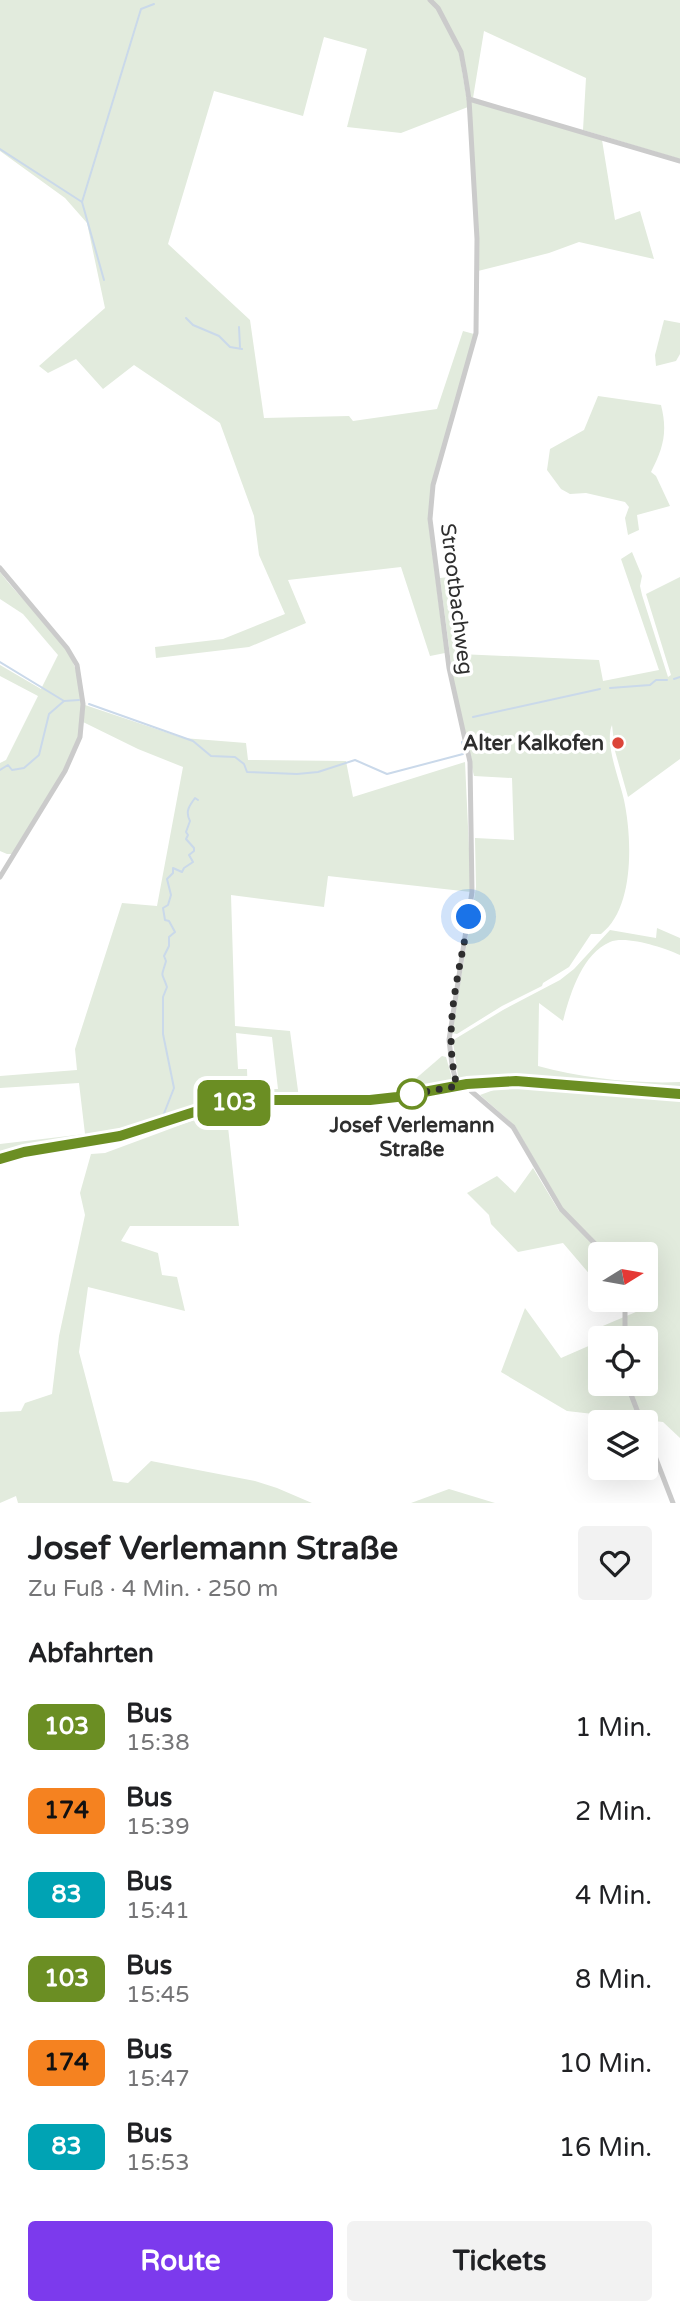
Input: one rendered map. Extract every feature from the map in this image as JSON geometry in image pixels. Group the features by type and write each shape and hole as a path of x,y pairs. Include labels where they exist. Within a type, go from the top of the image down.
{"street":[{"name":"Strootbachweg","path":"430,0 438,8 461,52 470,99 477,239 476,333 433,485 430,519 449,668 470,762 472,892 449,1040 457,1086"},
{"path":"470,99 680,161"},
{"path":"0,568 67,648 77,665 83,704 80,737 65,771 0,877"},
{"path":"0,1159 24,1152 120,1136 216,1105 258,1100 370,1100 487,1081 537,1082 680,1094"},
{"path":"467,1084 471,1091 513,1127 561,1209 593,1242"},
{"path":"658,1464 673,1503"}],"shaded area":[{"path":"0,0 680,0 680,159 583,130 586,78 484,31 473,98 459,52 468,107 401,133 347,127 367,49 324,37 303,116 214,91 168,244 250,320 264,418 349,416 353,421 437,409 463,331 474,334 432,485 428,519 445,653 430,656 401,567 288,580 306,623 249,647 156,658 155,647 223,639 285,614 259,555 254,516 220,423 134,365 103,389 76,359 48,373 39,366 105,308 87,223 65,198 0,151"},
{"path":"471,101 602,140 615,220 640,211 654,259 579,242 549,253 478,271"},
{"path":"664,320 680,323 680,354 676,361 656,366 655,355"},
{"path":"598,396 661,405 663,440 651,472 656,476 670,506 637,515 639,530 628,535 625,518 629,507 625,502 586,493 570,494 561,489 547,470 550,449 584,430"},
{"path":"632,552 642,576 642,595 668,677 671,675 646,594 680,577 680,759 628,797 615,751 612,725 611,752 624,800 629,833 628,872 620,907 601,934 591,934 569,967 542,986 502,1006 457,1034 452,1033 476,887 475,838 514,840 512,778 474,776 456,702 440,578 450,577 459,654 599,660 603,681 659,670 621,559"},
{"path":"0,572 66,649 75,669 82,703 78,737 73,751 49,797 12,854 0,851 0,763 6,760 38,696 0,676 0,665 41,689 58,655 23,614 0,599"},
{"path":"85,705 183,738 246,743 248,760 346,761 353,797 465,762 471,892 328,876 324,907 231,895 235,1026 290,1031 299,1098 263,1095 263,1089 278,1089 272,1037 236,1033 238,1069 247,1069 248,1099 208,1104 120,1135 0,1156 0,1144 85,1134 79,1083 0,1088 0,1076 77,1070 75,1049 122,903 157,906 183,767 83,722"},
{"path":"657,928 680,938 680,955 635,941 610,942 600,948 585,965 569,999 563,1021 539,1003 538,1066 608,1079 680,1082 680,1092 524,1078 459,1083 453,1042 455,1039 560,980 574,969 610,930 656,938"},
{"path":"442,1056 446,1057 452,1078 449,1085 406,1093 406,1087"},
{"path":"534,1085 680,1097 680,1438 663,1422 658,1421 658,1410 588,1410 588,1413 567,1411 501,1372 525,1308 561,1358 588,1346 588,1396 658,1396 658,1326 603,1326 636,1312 658,1312 658,1242 588,1242 588,1272 563,1243 518,1252 491,1224 489,1215 467,1193 497,1176 515,1193 533,1168 559,1211 563,1209 515,1126 480,1095 502,1087"},
{"path":"227,1118 239,1226 130,1226 121,1241 158,1253 162,1275 177,1277 185,1311 88,1287 79,1352 113,1481 128,1483 151,1461 255,1481 312,1503 18,1503 16,1496 0,1503 0,1412 21,1411 25,1403 52,1394 59,1336 85,1215 80,1193 91,1154 105,1153 194,1120"},
{"path":"449,1489 495,1503 411,1503"}],"waterway":[{"path":"82,202 141,9 154,4"},
{"path":"0,149 82,202 104,280"},
{"path":"186,318 193,325 219,336 230,347 242,349"},
{"path":"239,327 240,347"},
{"path":"0,662 64,701 79,700"},
{"path":"674,679 680,677"},
{"path":"610,688 650,685 656,680 667,680"},
{"path":"473,717 600,689"},
{"path":"0,770 8,765 12,770 24,768 39,755 49,714 64,701"},
{"path":"89,704 193,741 211,756 235,757 244,764 247,772 318,772 355,760 387,774 463,754 462,742"},
{"path":"163,1116 174,1088 163,1034 163,997 167,987 162,974 169,937 175,932 169,921 165,920 163,908 168,905 171,895 167,879 173,873 173,868 182,872 193,862 189,855 194,848 186,839 186,832 190,821 188,809 195,798 198,800"}],"bus line":[{"name":"103","path":"0,1159 24,1152 120,1136 216,1105 258,1100 370,1100 487,1081 537,1082 680,1094"}],"place":[{"name":"Alter Kalkofen","path":"618,743"},
{"name":"Josef Verlemann Straße","path":"412,1094"}],"route":[{"path":"412,1094 407,1095 457,1086 449,1040 469,917"}]}
